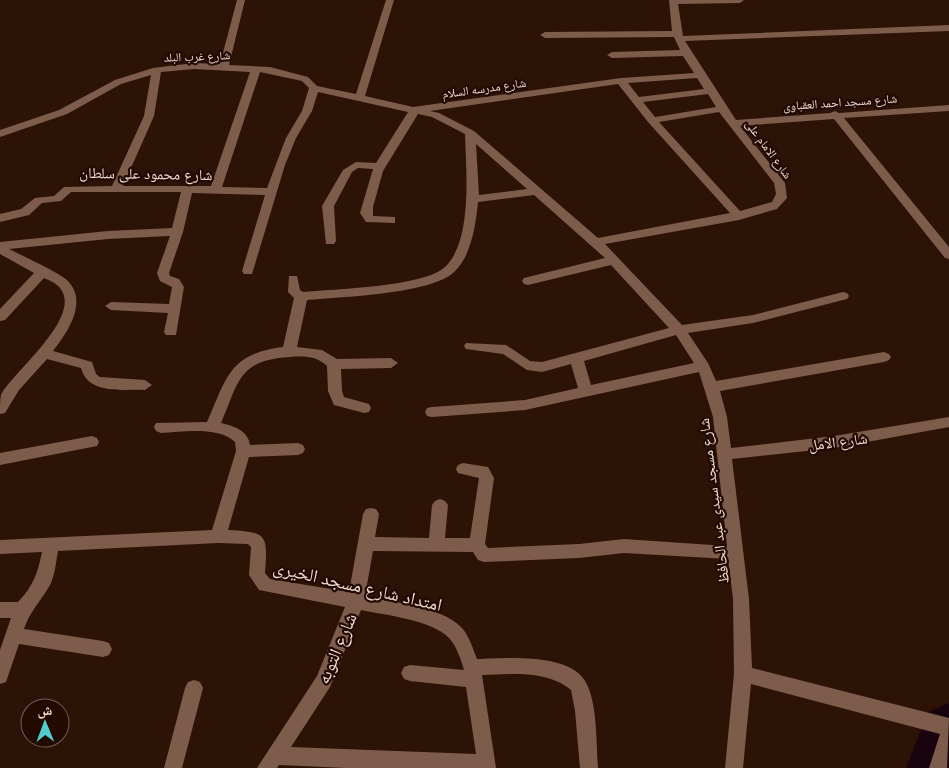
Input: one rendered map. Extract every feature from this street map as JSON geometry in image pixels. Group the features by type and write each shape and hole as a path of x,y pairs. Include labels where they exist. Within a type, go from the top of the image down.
{"street":[{"path":"224,66 241,0"},
{"path":"360,98 390,0"},
{"path":"673,1 740,0"},
{"name":"شارع الامام على","path":"596,242 740,216 774,207 779,203 782,191 779,183 710,92 677,36 673,1"},
{"path":"545,35 677,36 949,28"},
{"path":"612,55 686,53"},
{"name":"شارع غرب البلد","path":"0,134 63,112 118,82 156,70 194,66 256,69 296,75 305,79 314,88"},
{"path":"214,190 256,69"},
{"path":"116,188 137,149 154,94 156,70"},
{"name":"شارع مدرسه السلام","path":"414,110 621,81 700,75"},
{"path":"621,81 634,100 740,216"},
{"path":"248,271 285,150 307,111 314,88"},
{"name":"شارع مسجد سيدى عبد الحافظ","path":"314,88 435,115 470,133 596,242 678,330 703,366 712,387 720,417 726,454 741,599 743,674 734,768"},
{"path":"634,100 710,92"},
{"name":"شارع مسجد احمد العقباوى","path":"733,123 835,114 949,108"},
{"path":"652,120 722,109"},
{"path":"391,220 370,218 366,213 379,166 404,127 413,117 414,110"},
{"path":"835,114 949,255"},
{"path":"293,280 294,292 301,296 395,286 422,281 447,273 457,260 473,199 470,133"},
{"path":"330,241 328,206 348,170 360,165 379,166"},
{"name":"شارع محمود على سلطان","path":"0,218 25,212 39,200 57,198 68,189 187,189 271,192"},
{"path":"171,332 177,284 166,280 163,273 177,232 187,189"},
{"path":"473,199 535,191"},
{"path":"0,248 108,235 177,232"},
{"path":"0,248 63,283 69,291 71,300 69,313 62,330 15,386 0,409"},
{"path":"528,281 614,260"},
{"path":"0,317 42,272"},
{"path":"289,352 301,296"},
{"path":"471,346 506,350 531,367 542,367 678,330 754,319 843,296"},
{"path":"111,306 174,309"},
{"path":"212,427 244,364 261,356 289,352 319,354 334,364 392,363"},
{"path":"44,353 86,365 90,376 97,382 145,385"},
{"path":"576,358 586,391"},
{"path":"712,387 884,358"},
{"path":"334,364 337,398 342,404 364,408"},
{"path":"432,412 506,408 703,366"},
{"name":"شارع الامل","path":"726,454 865,438 949,422"},
{"path":"161,427 212,427 239,435 242,440 243,451 218,536"},
{"path":"0,458 92,442"},
{"path":"243,451 298,449"},
{"path":"463,469 483,472 487,478 477,545 481,553 488,556 579,551 624,546 736,553"},
{"path":"436,544 440,505"},
{"name":"شارع التوبه","path":"270,762 324,681 356,601 371,514"},
{"name":"امتداد شارع مسجد الخيرى","path":"0,547 245,536 257,541 260,551 257,575 258,579 265,585 356,601 433,619 448,626 457,634 473,673 487,766"},
{"path":"0,676 12,635 22,610 40,588 48,569 52,544"},
{"path":"366,544 477,545"},
{"path":"0,610 22,610"},
{"path":"12,635 102,649"},
{"path":"410,673 473,673 536,668 567,676 578,685 582,700 589,768"},
{"path":"743,674 949,727"},
{"path":"173,768 194,688"},
{"path":"938,768 949,733"},
{"path":"270,762 487,766"}],"waterway":[{"path":"936,768 949,732"}]}
